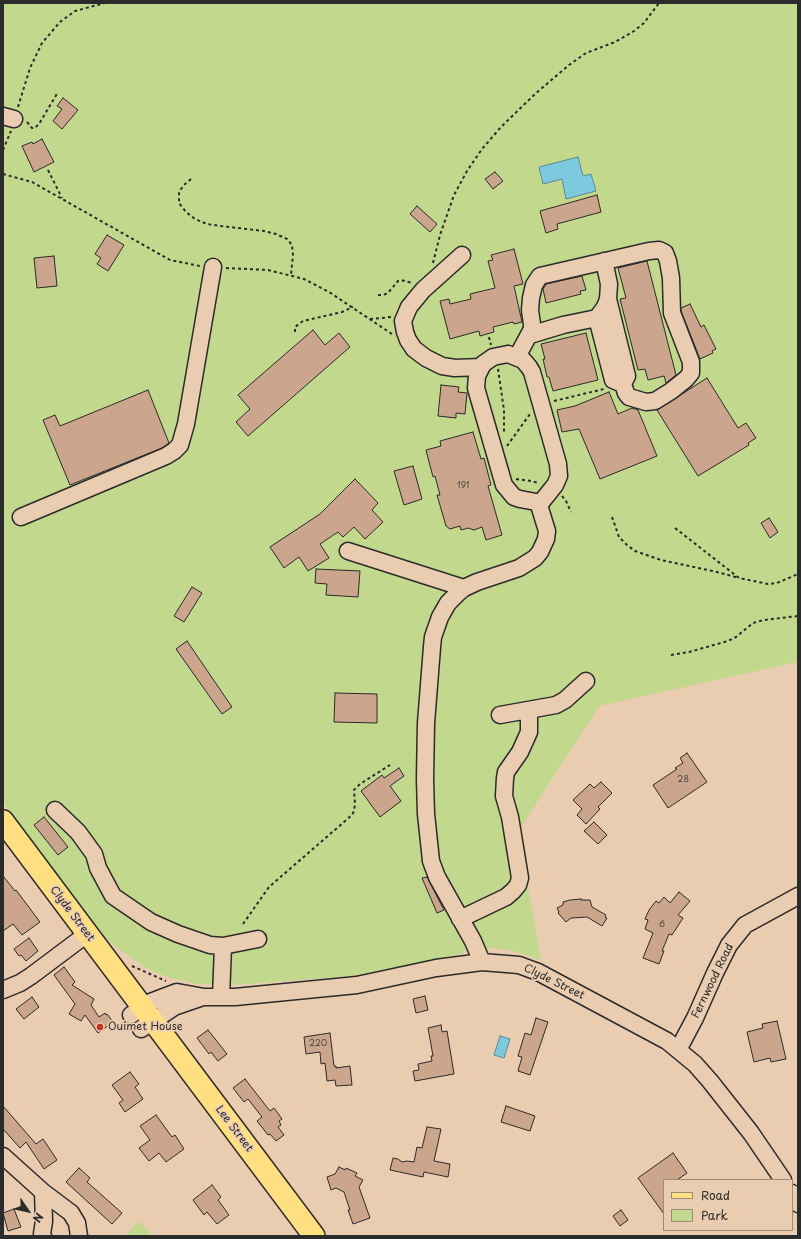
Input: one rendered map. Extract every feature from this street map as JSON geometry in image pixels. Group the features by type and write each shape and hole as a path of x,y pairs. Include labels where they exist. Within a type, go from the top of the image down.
{"main road":[{"name":"Clyde Street","path":"3,821 82,938 142,1018"},
{"name":"Clyde Street","path":"3,844 82,938"},
{"name":"Lee Street","path":"142,1018 296,1236"},
{"name":"Lee Street","path":"142,1018 314,1236"}],"street":[{"path":"517,357 530,335 532,324 530,310 532,291 537,279 540,276 604,261 649,251 658,250 665,253 668,261 671,278 672,313 691,362 691,373 686,379 655,401 646,402 629,397 626,393 623,384 627,376 608,299 609,284 604,261"},
{"path":"462,255 426,287 406,312 404,321 405,332 414,349 426,358 442,366 481,367"},
{"path":"21,517 166,456 174,451 180,444 186,424 213,267"},
{"path":"530,335 563,325 596,318 602,312 608,299"},
{"path":"596,318 613,380 623,384"},
{"path":"482,962 437,877 431,861 426,814 426,723 433,637 440,617 445,609 453,598 464,588 519,568 535,558 543,546 547,531 539,505 536,502 517,498 507,491 502,482 476,388 477,376 481,367 487,360 494,356 505,354 517,357 525,362 531,369 559,470 556,485 539,505"},
{"path":"348,551 464,588"},
{"path":"500,715 556,705 565,700 586,681"},
{"path":"460,919 506,897 513,891 520,878 510,817 504,796 504,778 506,772 520,752 529,732 529,711"},
{"path":"55,810 78,832 94,854 98,868 113,896 151,922 191,939 210,945 224,946 258,939"},
{"name":"Fernwood Road","path":"678,1050 695,1018 729,945 745,925 798,896"},
{"path":"3,990 20,983 31,976 82,938"},
{"path":"221,997 224,946"},
{"name":"Clyde Street","path":"142,1018 204,997 221,997 356,986 436,968 482,962 519,965 538,972 667,1041 695,1064 710,1081 751,1134 782,1179"},
{"path":"3,1156 44,1192 71,1213 77,1223 79,1236"},
{"path":"43,1236 44,1192"}],"path":[{"path":"3,150 17,115 30,68 42,43 60,22 75,11 105,3"},
{"path":"378,295 388,293 396,283 401,280 426,287 440,235 454,195 467,171 482,150 501,127 554,77 586,53 615,42 634,31 644,23 659,3"},
{"path":"17,115 32,128 35,128 39,124 58,92"},
{"path":"48,170 62,198"},
{"path":"191,179 179,192 180,203 186,212 207,224 264,231 287,239 292,245 293,255 291,275"},
{"path":"295,332 295,327 303,321 342,312 353,307"},
{"path":"370,319 387,318 406,312"},
{"path":"489,337 501,390 504,410 504,436"},
{"path":"496,458 499,457 536,406 623,384"},
{"path":"612,516 619,537 626,545 636,551 661,560 759,583 773,584 789,579 798,574"},
{"path":"675,528 739,578"},
{"path":"671,655 689,652 736,637 753,624 798,616"},
{"path":"243,924 269,887 352,815 355,804 354,790 372,775 390,765"},
{"path":"129,964 170,983"}],"green space":[{"path":"3,3 798,3 798,662 599,706 518,832 541,960 508,950 492,948 470,951 444,958 343,977 233,985 198,984 174,979 152,971 142,965 114,946 105,937 36,848 3,802"},
{"path":"139,1221 152,1236 125,1236"}],"water":[{"path":"578,157 583,176 591,174 596,191 566,199 562,179 543,184 539,167"},
{"path":"500,1036 510,1039 504,1058 494,1055"}],"building":[{"path":"63,98 78,110 62,129 53,121 62,109 57,106"},
{"path":"42,139 54,162 34,172 22,146 32,142 33,144"},
{"path":"495,172 503,181 493,189 485,179"},
{"path":"597,195 601,212 557,224 558,229 546,233 540,211"},
{"path":"417,206 437,224 430,232 410,214"},
{"path":"107,235 124,245 108,271 97,264 101,258 95,254"},
{"path":"514,249 523,284 514,286 522,322 514,324 513,322 493,327 494,332 480,336 479,331 450,339 440,301 449,299 450,304 471,299 470,294 495,288 488,261 493,260 491,255"},
{"path":"54,256 57,286 37,288 34,258"},
{"path":"647,261 676,375 666,383 664,376 648,380 645,369 638,370 620,299 626,298 618,268"},
{"path":"582,276 586,290 580,291 581,294 546,303 543,289 546,284"},
{"path":"690,304 701,327 704,325 716,349 712,351 713,353 700,359 681,311 681,308"},
{"path":"313,330 325,345 339,333 350,347 248,436 236,422 250,409 238,395"},
{"path":"586,333 598,380 553,391 549,377 547,377 543,359 545,359 541,344"},
{"path":"707,378 738,428 746,423 756,438 748,443 749,445 698,476 657,410"},
{"path":"441,385 459,387 458,392 467,393 465,414 456,413 456,418 438,416"},
{"path":"148,390 169,443 162,448 70,485 43,420 55,415 60,426"},
{"path":"609,392 618,414 632,408 638,410 657,456 600,479 579,429 562,432 557,410 575,406"},
{"path":"473,432 481,459 484,458 491,485 488,486 502,535 486,540 482,527 474,530 468,528 461,530 460,526 450,529 446,526 437,495 440,495 435,476 433,477 426,450 441,446 440,441"},
{"path":"413,466 422,499 404,505 394,471"},
{"path":"355,479 378,503 372,510 383,522 365,539 354,527 343,537 338,532 320,544 329,558 308,571 299,557 284,568 270,547 320,514"},
{"path":"769,518 778,532 770,538 761,523"},
{"path":"316,569 360,571 358,597 326,595 327,584 315,583"},
{"path":"192,587 202,593 184,622 174,616"},
{"path":"187,641 232,707 222,714 176,649"},
{"path":"335,693 377,694 377,723 334,722"},
{"path":"687,753 707,782 668,808 653,785 677,769 675,768 683,763 680,758"},
{"path":"399,768 404,776 390,786 401,801 380,817 361,791 382,775 384,778"},
{"path":"601,782 612,793 598,807 600,809 586,824 577,815 582,809 573,800 590,784 594,788"},
{"path":"44,817 68,847 58,855 34,825"},
{"path":"594,822 607,835 598,844 584,831"},
{"path":"3,876 15,891 16,890 40,922 22,935 13,924 3,931"},
{"path":"427,877 444,910 437,913 422,878"},
{"path":"679,892 690,901 678,915 683,918 672,935 669,934 662,951 664,951 659,964 643,958 653,933 645,929 648,920 645,919 649,910 656,901 659,903 664,897 670,903"},
{"path":"581,899 590,900 592,907 606,915 605,917 607,918 602,926 587,917 571,918 566,922 558,913 557,908 563,905 563,902"},
{"path":"29,938 38,951 26,961 21,955 19,956 14,949"},
{"path":"64,967 75,982 72,985 94,999 91,1005 99,1017 105,1013 113,1022 98,1033 85,1015 81,1021 69,1014 75,1004 54,975"},
{"path":"425,996 428,1010 416,1013 413,999"},
{"path":"32,997 39,1007 24,1019 16,1009"},
{"path":"536,1018 548,1022 530,1075 518,1071 522,1057 518,1056 525,1033 531,1035"},
{"path":"777,1021 786,1059 771,1062 770,1058 754,1062 747,1032 763,1028 762,1024"},
{"path":"441,1025 442,1032 447,1031 454,1074 415,1081 413,1071 419,1070 418,1064 432,1061 431,1056 433,1056 428,1028"},
{"path":"208,1030 227,1054 218,1061 211,1052 209,1054 197,1038"},
{"path":"330,1033 334,1066 336,1066 336,1068 350,1066 352,1085 336,1086 335,1080 327,1081 325,1063 321,1064 320,1052 306,1054 304,1037"},
{"path":"130,1072 139,1084 135,1087 143,1099 125,1112 119,1103 123,1100 112,1085"},
{"path":"245,1079 270,1111 274,1108 282,1119 279,1121 281,1125 278,1127 284,1135 276,1141 270,1134 268,1135 257,1121 262,1117 248,1099 244,1102 233,1088"},
{"path":"3,1106 36,1144 43,1139 57,1160 44,1169 26,1142 20,1148 3,1129"},
{"path":"506,1106 535,1116 530,1131 501,1122"},
{"path":"156,1115 172,1137 175,1135 184,1149 166,1162 159,1153 149,1161 139,1148 150,1140 140,1126"},
{"path":"427,1127 441,1129 434,1161 450,1164 448,1177 424,1172 423,1177 390,1170 393,1158 402,1162 414,1162 417,1147 422,1148"},
{"path":"673,1153 687,1173 678,1179 663,1179 663,1213 638,1178"},
{"path":"339,1167 345,1170 346,1168 357,1173 355,1176 363,1180 359,1187 370,1218 353,1224 344,1192 336,1188 331,1190 327,1177 335,1174"},
{"path":"79,1168 90,1178 87,1182 122,1213 112,1224 66,1182"},
{"path":"212,1185 221,1197 218,1200 229,1215 217,1224 207,1212 204,1215 193,1200"},
{"path":"14,1209 21,1227 8,1231 3,1213"},
{"path":"621,1210 628,1220 620,1226 613,1216"}],"place":[{"name":"Ouimet House","path":"100,1027"}]}
